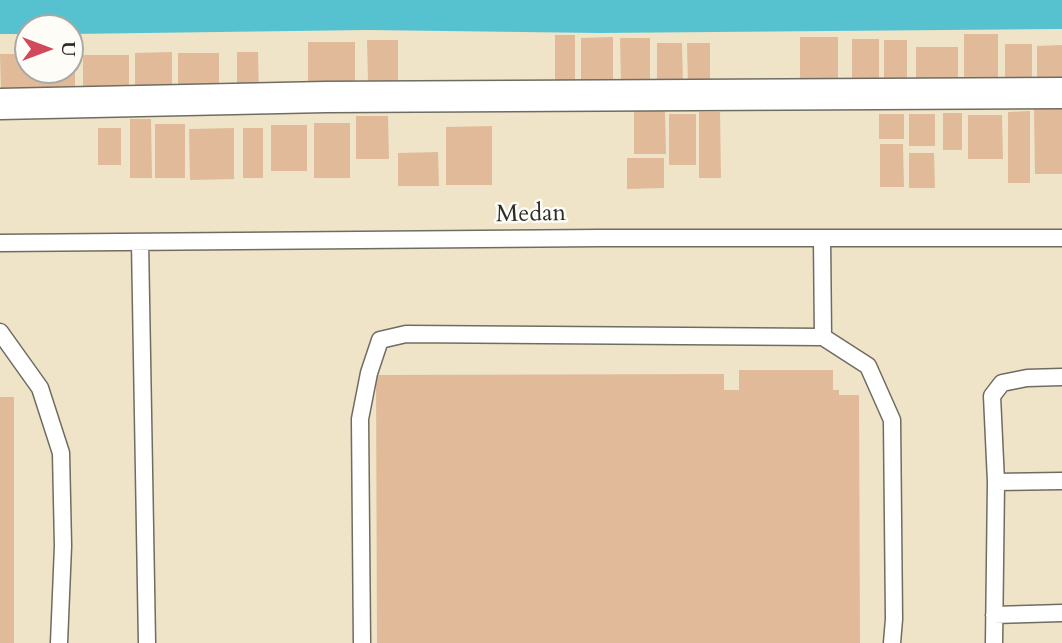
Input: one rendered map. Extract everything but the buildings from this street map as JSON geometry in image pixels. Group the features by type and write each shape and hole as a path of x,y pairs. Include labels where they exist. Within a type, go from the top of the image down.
{"street":[{"path":"0,104 353,96 1062,93"}],"lane":[{"name":"Medan","path":"0,243 822,237 1062,238"},
{"path":"822,237 823,337"},
{"path":"140,242 147,643"},
{"path":"0,332 40,387 61,453 63,546 59,643"},
{"path":"362,643 360,419 369,373 380,340 406,334 823,337 868,366 892,420 892,643"},
{"path":"994,643 996,482 992,396 1002,383 1027,378 1062,377"},
{"path":"996,482 1062,481"},
{"path":"994,615 1062,613"}],"water":[{"path":"0,0 1062,0 1062,29 599,33 367,30 84,34 84,14 14,14 14,34 0,34"}]}
